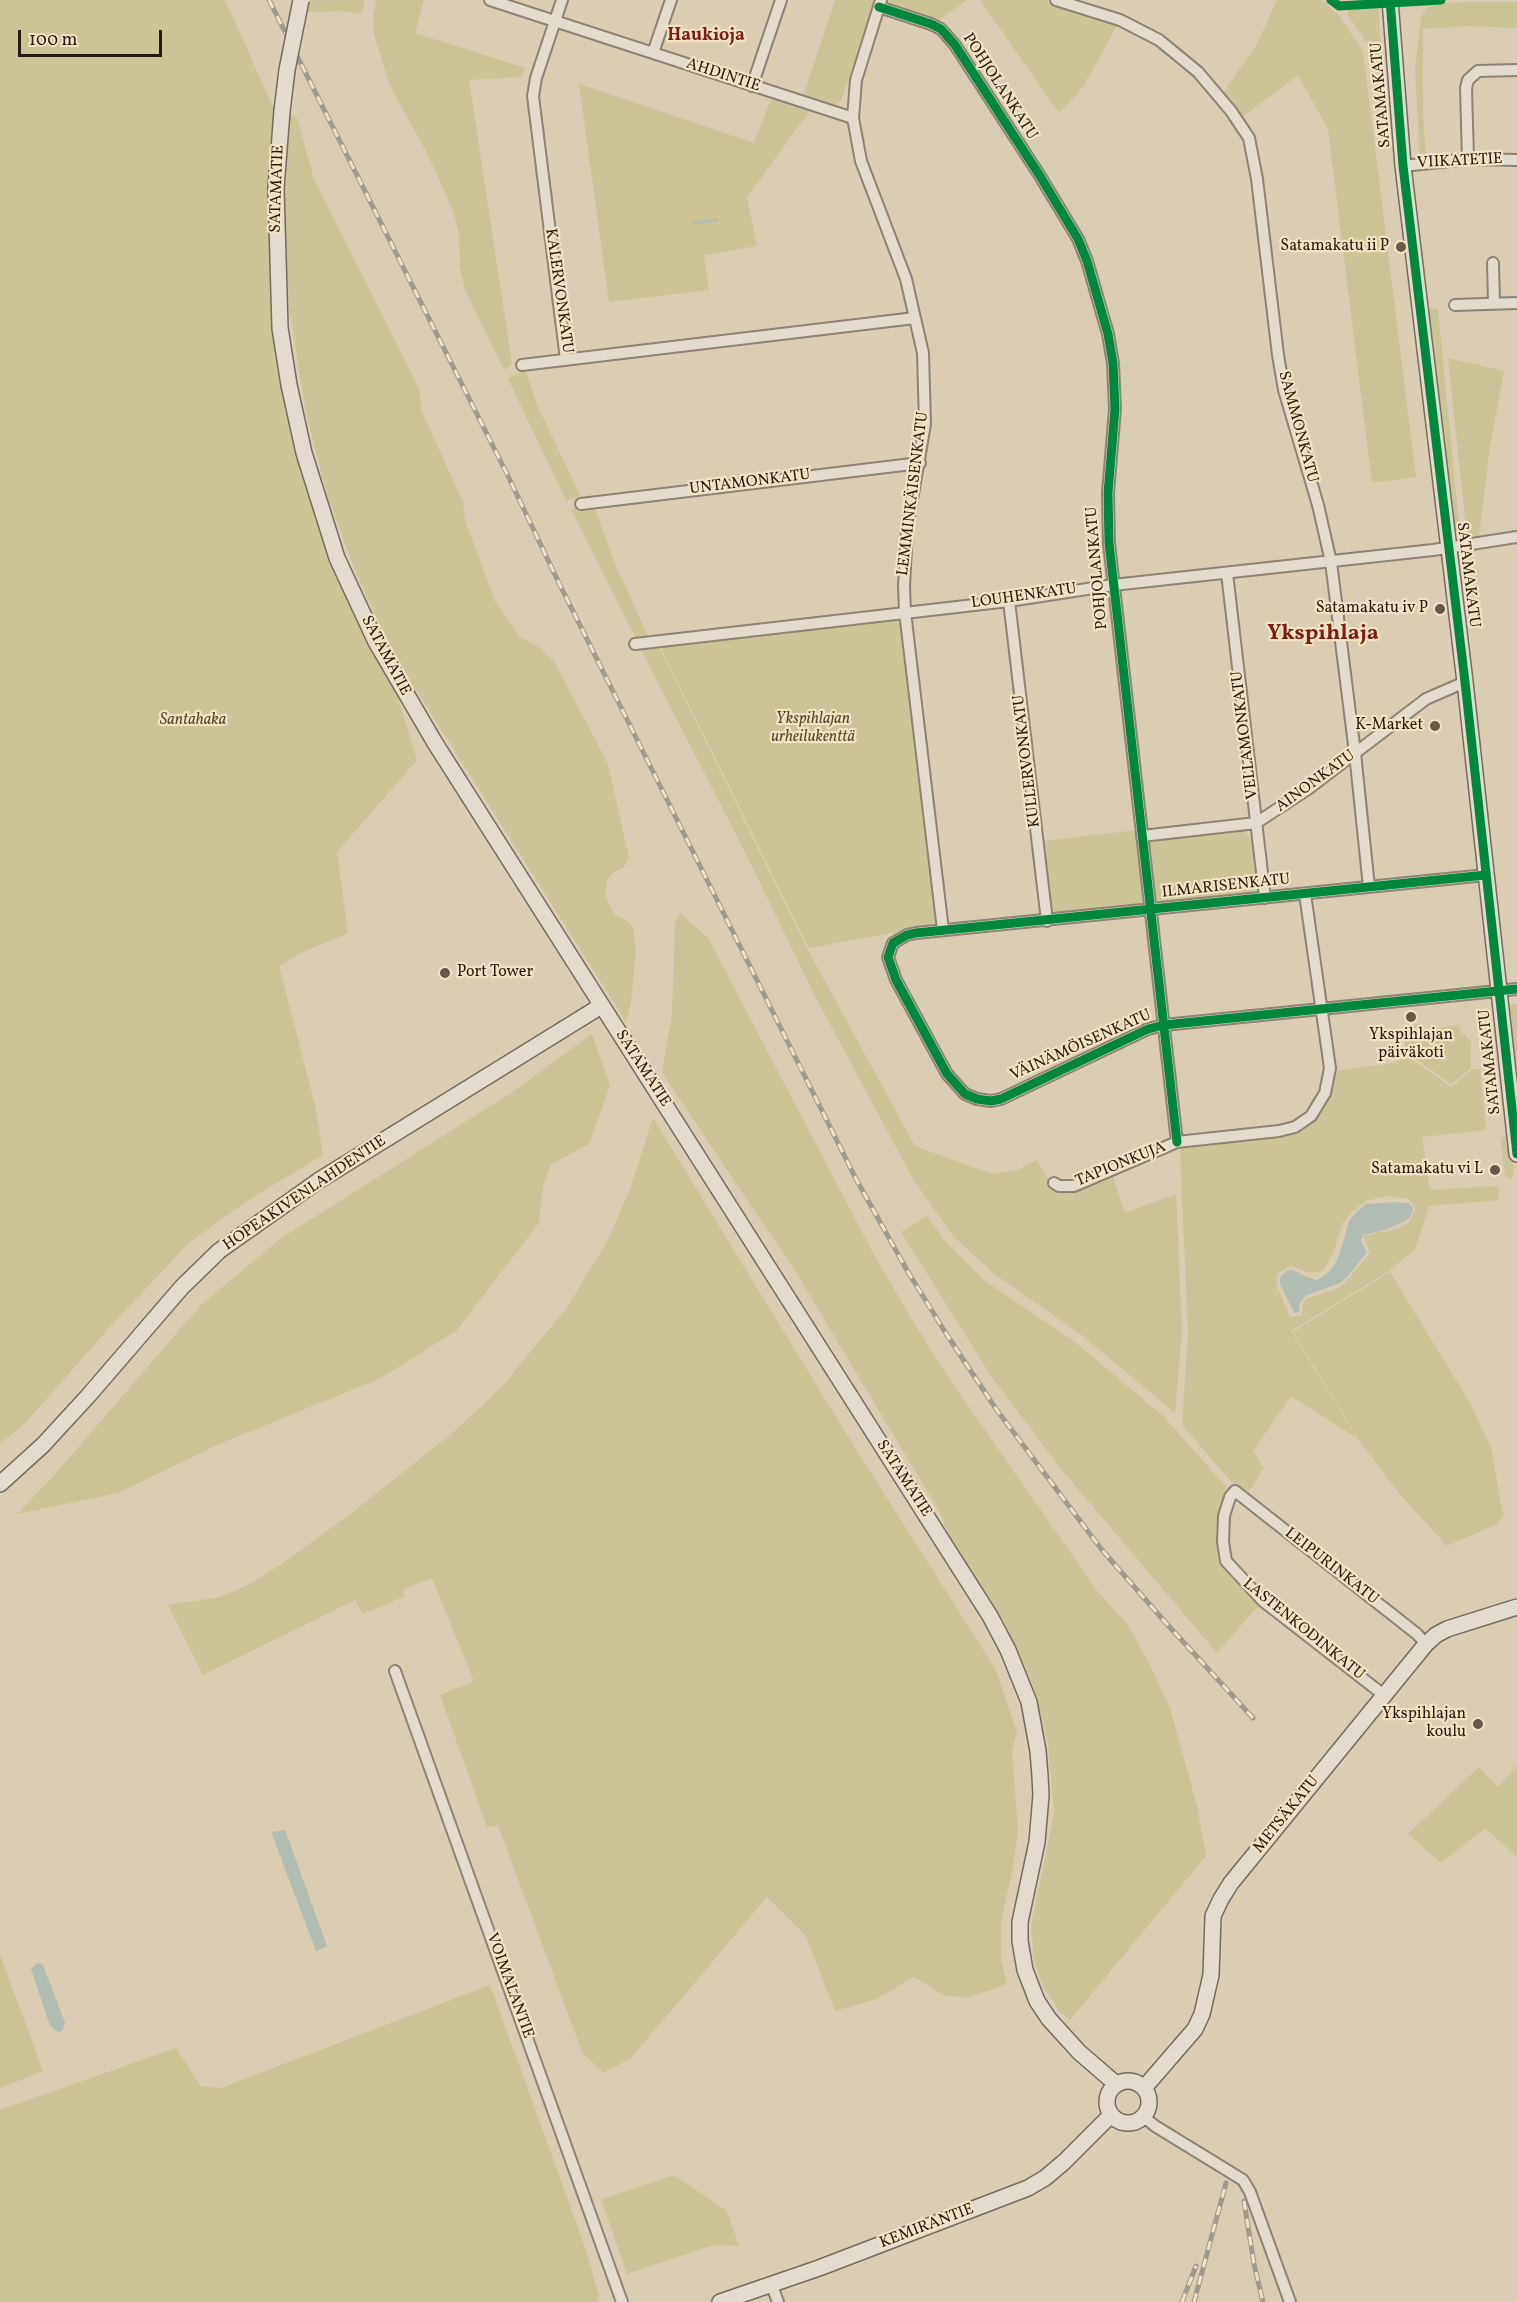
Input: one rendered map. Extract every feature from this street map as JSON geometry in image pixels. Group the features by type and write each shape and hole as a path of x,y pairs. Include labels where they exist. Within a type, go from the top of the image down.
{"street":[{"name":"SATAMATIE","path":"301,0 287,70 276,188 280,328 289,385 304,453 338,558 376,642 402,689 978,1597 1008,1650 1029,1702 1040,1776 1041,1795 1037,1842 1020,1922 1020,1941 1025,1970 1037,2001 1049,2019 1079,2052 1116,2084"},
{"name":"AHDINTIE","path":"490,0 853,118"},
{"name":"KALERVONKATU","path":"562,0 536,78 533,96 566,360 915,318"},
{"path":"653,53 671,0"},
{"path":"752,86 782,0"},
{"name":"SAMMONKATU","path":"1056,0 1120,20 1159,40 1180,56 1208,83 1249,138 1254,158 1284,390 1318,505 1331,562 1369,888"},
{"name":"SATAMAKATU","path":"1390,0 1403,166 1465,682 1517,1154"},
{"name":"LEMMINKÄISENKATU","path":"880,3 856,80 853,118 861,161 896,251 923,353 925,424 907,529 904,561 905,612 943,930"},
{"name":"POHJOLANKATU","path":"880,3 932,24 948,36 1078,239 1087,261 1108,334 1113,363 1115,409 1108,513 1113,585 1177,1143"},
{"path":"1468,159 1466,88 1468,80 1479,71 1517,70"},
{"name":"VIIKATETIE","path":"1403,166 1468,159 1517,160"},
{"path":"1493,263 1494,303"},
{"path":"1455,304 1517,303"},
{"path":"522,365 566,360"},
{"name":"UNTAMONKATU","path":"581,504 920,463"},
{"name":"LOUHENKATU","path":"635,644 1009,601 1113,585 1448,548 1517,537"},
{"name":"VELLAMONKATU","path":"1227,573 1264,898"},
{"name":"KULLERVONKATU","path":"1009,601 1047,921"},
{"name":"AINONKATU","path":"1256,823 1308,789 1426,699 1465,682"},
{"path":"1142,836 1256,823"},
{"name":"ILMARISENKATU","path":"898,939 907,935 943,930 1486,875"},
{"path":"1305,894 1322,1009"},
{"name":"VÄINÄMÖISENKATU","path":"898,939 893,943 888,957 896,980 947,1074 965,1094 991,1101 1138,1034 1164,1025 1517,989"},
{"name":"HOPEAKIVENLAHDENTIE","path":"0,1484 43,1445 182,1287 219,1251 318,1181 601,1006"},
{"name":"TAPIONKUJA","path":"1054,1183 1059,1186 1074,1186 1177,1143 1279,1131 1295,1127 1311,1116 1329,1082 1330,1068 1322,1009"},
{"name":"LEIPURINKATU","path":"1235,1491 1417,1634 1426,1644"},
{"name":"LASTENKODINKATU","path":"1235,1491 1230,1497 1224,1516 1223,1542 1226,1562 1263,1601 1385,1696"},
{"name":"METSÄKATU","path":"1144,2088 1195,2029 1203,2014 1211,1975 1211,1925 1221,1899 1303,1794 1426,1644 1447,1629 1517,1607"},
{"name":"VOIMALANTIE","path":"395,1671 622,2302"},
{"path":"1132,2081 1144,2088 1149,2101 1148,2111 1143,2116 1131,2123 1124,2123 1112,2115 1107,2097 1116,2084 1132,2081"},
{"name":"KEMIRANTIE","path":"720,2302 819,2268 1028,2188 1064,2162 1112,2115"},
{"path":"1143,2116 1155,2126 1243,2180 1250,2192 1290,2302"},
{"path":"771,2283 778,2302"}],"green space":[{"name":"Santahaka","path":"0,0 225,0 274,109 267,204 273,320 289,417 396,691 417,760 337,852 348,933 305,951 279,966 315,1105 323,1155 247,1201 190,1242 117,1319 26,1422 0,1444"},
{"path":"310,0 365,0 362,14 344,11 307,12"},
{"path":"376,0 424,0 415,33 525,68 522,77 469,80 512,364 504,370 465,290 460,267 459,233 452,208 427,153 389,84 374,34 373,18"},
{"path":"835,0 875,0 841,101 832,106 803,96"},
{"path":"888,0 967,0 937,21 892,5"},
{"path":"980,0 1044,0 1118,24 1083,87 1059,113"},
{"path":"1277,0 1326,2 1339,16 1363,51 1416,477 1372,483 1328,129 1298,75 1241,118 1222,94 1256,46"},
{"path":"1517,2 1517,28 1467,26 1423,29 1423,111 1426,159 1420,160 1415,69 1421,18 1426,8 1439,3"},
{"path":"1355,6 1379,6 1380,57 1372,58 1364,38 1348,16 1348,10"},
{"path":"579,84 754,143 772,97 811,109 747,197 757,246 704,255 709,290 609,302"},
{"path":"288,113 297,118 314,179 420,390 421,410 463,502 465,521 495,601 519,636 537,646 554,661 608,764 629,858 623,868 614,872 607,880 605,894 614,914 626,920 633,927 636,951 631,1002 626,1022 411,682 357,576 327,495 306,413 289,307 284,204"},
{"path":"1427,308 1438,309 1460,535 1452,535"},
{"path":"1448,358 1504,371 1490,446 1479,537 1467,538"},
{"path":"525,369 538,407 582,499 566,500 508,379"},
{"path":"582,506 585,511 594,507 615,564 649,638 636,639 571,509"},
{"name":"Ykspihlajan urheilukenttä","path":"902,617 937,917 931,926 809,948 660,646"},
{"path":"658,645 809,952 915,1146 992,1174 1020,1169 1036,1160 1052,1185 1112,1174 1125,1213 1176,1194 1182,1330 1175,1413 1083,1336 993,1273 953,1236 913,1179 815,996 743,848 639,646"},
{"path":"1242,828 1253,841 1257,884 1249,894 1161,903 1153,896 1147,844 1152,839"},
{"path":"1137,830 1144,897 1138,906 1051,914 1043,841"},
{"path":"680,913 708,938 872,1251 909,1315 950,1380 1098,1592 1127,1624 1170,1708 1197,1806 1206,1856 1070,2020 1059,2011 1043,1987 1034,1961 1031,1925 1054,1814 1048,1745 1034,1688 1005,1623 955,1548 938,1509 799,1277 662,1073 672,1015 675,922"},
{"path":"1517,1004 1517,1116 1504,1007"},
{"path":"1417,1024 1418,1033 1459,1025 1460,1031 1471,1041 1471,1068 1451,1084 1406,1052 1403,1034 1408,1033 1408,1025"},
{"path":"592,1034 610,1086 589,1144 550,1165 543,1187 539,1223 456,1331 379,1379 219,1444 118,1493 17,1514 51,1479 201,1305 280,1239 511,1093"},
{"path":"1407,1056 1451,1087 1473,1069 1480,1069 1486,1130 1422,1137 1430,1190 1493,1186 1498,1187 1499,1200 1429,1206 1415,1249 1389,1271 1291,1331 1357,1438 1291,1396 1253,1451 1264,1468 1246,1496 1182,1425 1188,1334 1180,1145 1315,1119 1332,1088 1335,1071 1393,1063","holes":["1389,1196 1409,1199 1415,1208 1410,1221 1400,1228 1363,1236 1370,1253 1348,1279 1339,1288 1306,1299 1302,1305 1302,1316 1290,1317 1277,1286 1278,1273 1291,1266 1311,1273 1324,1270 1333,1253 1343,1223 1365,1201"]},
{"path":"653,1118 847,1435 996,1670 1017,1732 1012,1750 1018,1830 1001,1923 1001,1959 1007,1984 967,1998 943,1995 914,1977 876,1999 835,2011 806,1936 767,1897 631,2058 604,2073 582,2052 498,1825 487,1827 440,1695 474,1681 432,1578 403,1589 405,1596 363,1614 355,1600 203,1675 168,1605 220,1597 246,1586 282,1564 354,1511 450,1435 501,1388 568,1306 608,1240 630,1189"},
{"path":"1506,1134 1510,1138 1514,1172 1511,1179 1505,1176 1501,1139"},
{"path":"927,1216 944,1240 985,1281 1075,1342 1163,1416 1229,1490 1218,1514 1216,1538 1220,1561 1258,1606 1217,1653 1062,1470 991,1376 901,1232"},
{"path":"1390,1272 1470,1403 1491,1448 1503,1515 1497,1524 1447,1546 1398,1492 1361,1443 1293,1332"},
{"path":"1517,1766 1517,1857 1485,1828 1441,1863 1408,1834 1479,1767 1498,1787"},
{"path":"0,1955 43,2071 0,2088"},
{"path":"490,1985 585,2247 599,2296 597,2302 0,2302 0,2110 176,2048 201,2086 221,2088"},
{"path":"674,2175 727,2211 739,2246 714,2245 627,2274 601,2199"}],"shaded area":[{"path":"1408,1203 1413,1207 1408,1220 1385,1230 1363,1235 1361,1240 1367,1252 1348,1276 1340,1283 1305,1296 1300,1303 1299,1312 1294,1313 1280,1284 1280,1277 1287,1271 1293,1270 1317,1280 1334,1266 1349,1221 1358,1211 1366,1204"},
{"path":"285,1830 327,1946 316,1951 271,1832"},
{"path":"38,1963 43,1965 65,2023 62,2031 58,2032 50,2026 31,1969"}],"waterway":[{"path":"695,223 717,220"}],"railway":[{"path":"269,0 856,1179 908,1272 996,1409 1102,1550 1253,1718"},
{"path":"1194,2302 1226,2183"},
{"path":"1244,2201 1254,2264 1263,2302"},
{"path":"1182,2302 1196,2266"}],"cycle path":[{"path":"1331,0 1339,6 1441,0"},
{"path":"1390,0 1403,166 1465,682 1517,1154"},
{"path":"879,7 931,24 941,29 955,45 1078,239 1087,261 1108,334 1113,363 1115,409 1108,493 1109,543 1177,1142"},
{"path":"1486,875 916,933 893,943 888,957 896,980 947,1074 965,1094 991,1101 1001,1099 1148,1029 1164,1025 1517,989"}],"place":[{"name":"Satamakatu ii P","path":"1401,247"},
{"name":"Satamakatu iv P","path":"1440,609"},
{"name":"K-Market","path":"1435,726"},
{"name":"Port Tower","path":"445,973"},
{"name":"Ykspihlajan päiväkoti","path":"1411,1017"},
{"name":"Satamakatu vi L","path":"1495,1170"},
{"name":"Ykspihlajan koulu","path":"1478,1724"}],"district":[{"name":"Haukioja","path":"706,37"},
{"name":"Ykspihlaja","path":"1323,635"}]}
